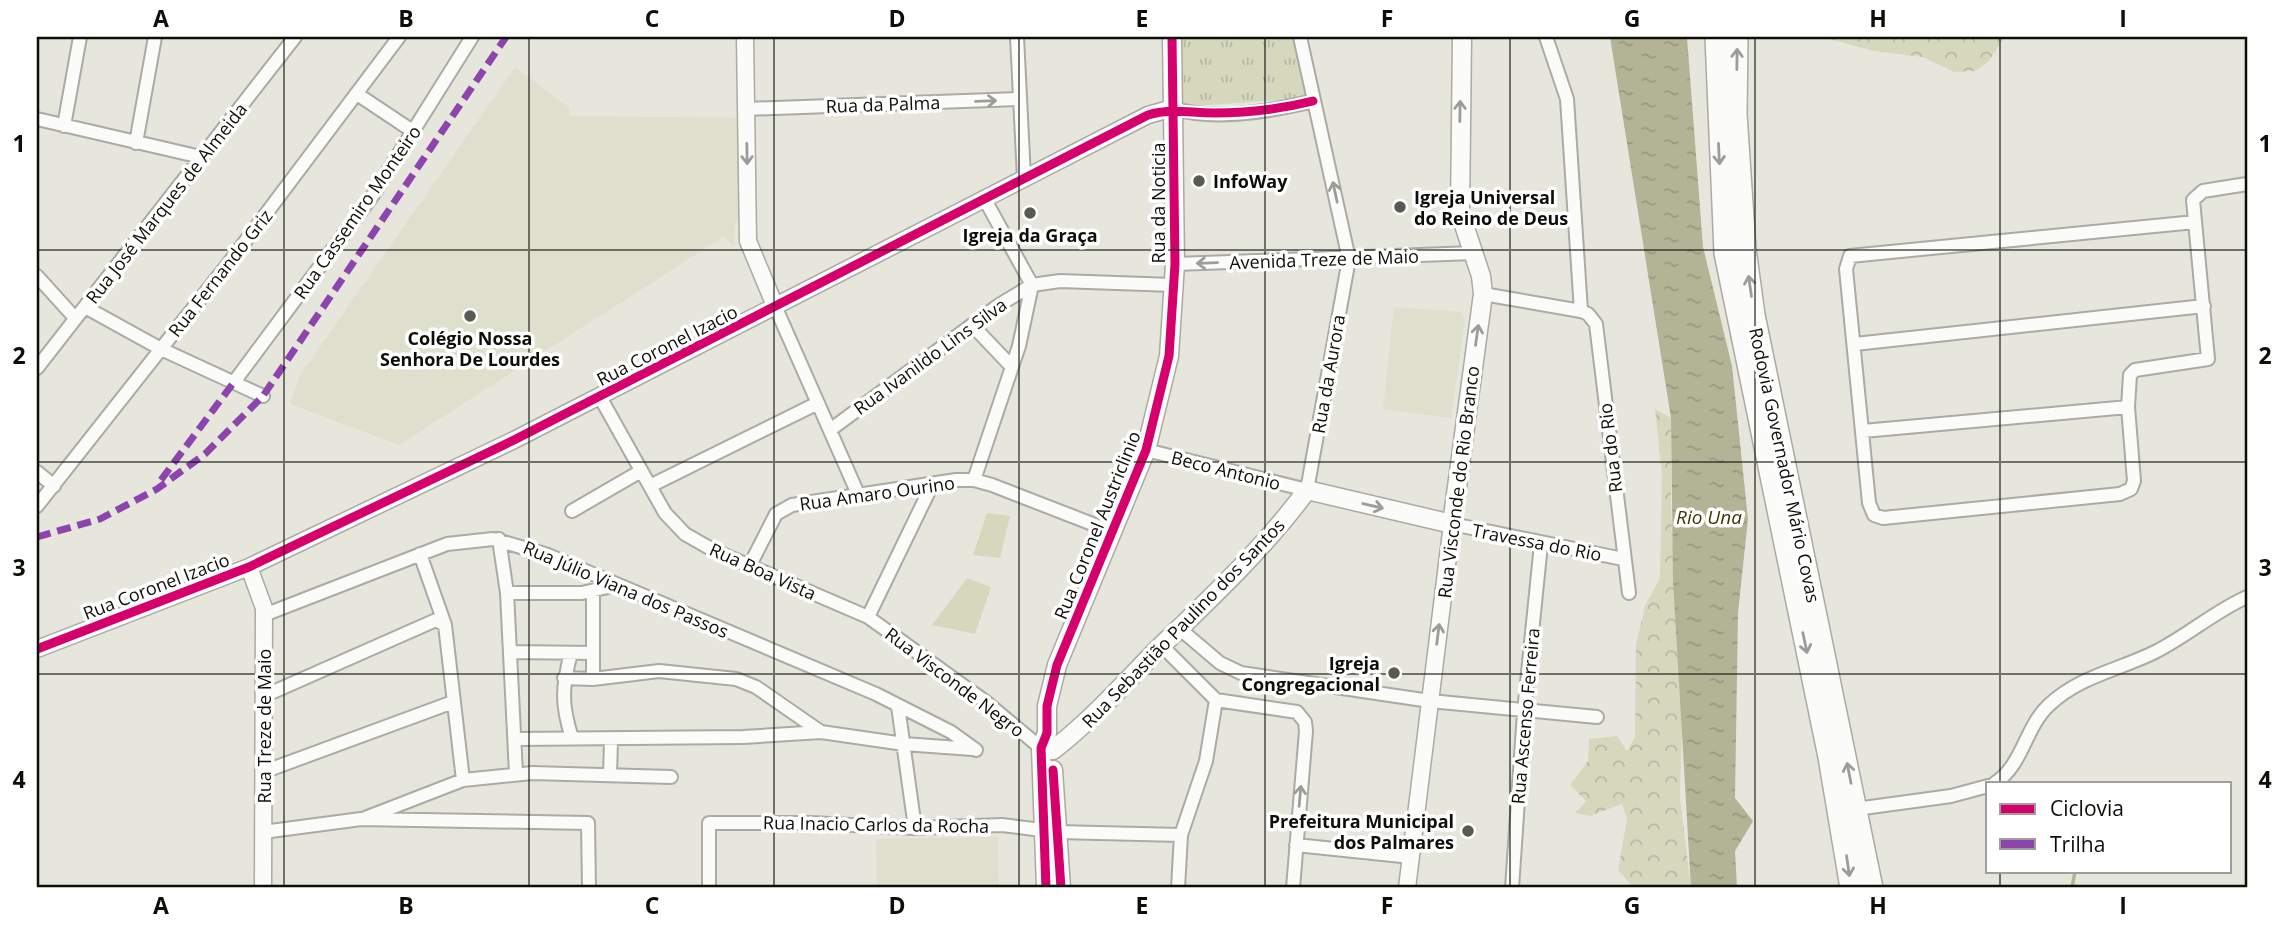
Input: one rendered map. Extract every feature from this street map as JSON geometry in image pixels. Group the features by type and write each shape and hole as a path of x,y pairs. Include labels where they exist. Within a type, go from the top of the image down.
{"highway":[{"name":"Rodovia Governador Mário Covas","path":"1716,37 1726,253 1829,757 1851,888"},
{"name":"Rodovia Governador Mário Covas","path":"1737,37 1735,114 1745,249 1754,314 1872,888"}],"main road":[{"name":"Rua da Noticia","path":"1172,37 1173,285"},
{"name":"Rua Visconde do Rio Branco","path":"1452,524 1483,294 1474,253 1460,213 1462,37"},
{"name":"Rua Coronel Austriclinio","path":"1050,831 1047,706 1058,665 1146,450 1169,356 1173,285"},
{"path":"1307,490 1452,524"},
{"name":"Rua Sebastião Paulino dos Santos","path":"1047,744 1082,727 1261,544 1307,490"},
{"path":"1046,888 1050,831"},
{"path":"1050,831 1061,888"}],"street":[{"path":"64,126 80,37"},
{"path":"136,143 155,37"},
{"name":"Rua José Marques de Almeida","path":"37,368 295,37"},
{"name":"Rua Fernando Griz","path":"37,506 358,94 398,37"},
{"name":"Rua Cassemiro Monteiro","path":"234,382 341,240 414,132 472,37"},
{"path":"744,37 748,241 858,494"},
{"path":"1017,37 1024,178"},
{"path":"1300,37 1349,258"},
{"name":"Rua do Rio","path":"1546,37 1567,99 1581,311 1588,314 1596,324 1629,593"},
{"path":"358,94 414,132"},
{"name":"Rua da Palma","path":"746,109 1019,99"},
{"name":"Rua Coronel Izacio","path":"37,649 249,567 600,397 1148,115 1173,108 1185,113 1224,113 1281,108 1313,101"},
{"path":"37,119 201,157"},
{"path":"2195,222 1850,256 1846,269 1870,510 1883,518 2120,494 2131,489 2134,481 2128,408 2130,375 2135,370 2208,359 2193,200 2196,194 2213,188 2247,184"},
{"path":"974,480 1012,367 1032,285 985,198"},
{"name":"Avenida Treze de Maio","path":"1175,264 1474,253"},
{"name":"Rua da Aurora","path":"1307,490 1349,258"},
{"path":"37,276 75,318"},
{"path":"1032,285 1060,281 1173,285"},
{"name":"Rua Ivanildo Lins Silva","path":"830,430 999,304 1032,285"},
{"path":"1483,294 1581,311"},
{"path":"1855,344 2204,306"},
{"path":"85,307 161,349 263,396"},
{"path":"972,326 1012,367"},
{"name":"Rua Boa Vista","path":"600,397 665,513 676,526 698,542 868,617"},
{"path":"650,485 818,403"},
{"path":"1863,431 2128,408"},
{"name":"Beco Antonio","path":"1146,450 1307,490"},
{"path":"572,511 641,471"},
{"path":"37,472 54,486"},
{"name":"Rua Amaro Ourino","path":"750,565 770,523 782,509 792,505 974,480 1113,532"},
{"path":"868,617 932,485"},
{"name":"Travessa do Rio","path":"1452,524 1623,559"},
{"name":"Rua Visconde do Rio Branco","path":"1407,888 1452,524"},
{"path":"499,539 507,593 516,774"},
{"name":"Rua Júlio Viana dos Passos","path":"264,615 420,554 469,540 499,539 530,547 898,706 951,732 976,750 904,744"},
{"name":"Rua Ascenso Ferreira","path":"1512,888 1524,712 1541,544"},
{"path":"420,554 445,625 463,780"},
{"name":"Rua Treze de Maio","path":"249,567 264,608 263,888"},
{"path":"507,593 593,592 616,585"},
{"path":"593,592 593,679"},
{"path":"1996,782 2007,775 2046,707 2063,693 2084,680 2155,652 2247,597"},
{"name":"Rua Visconde Negro","path":"868,617 1047,744"},
{"path":"264,696 436,620 445,625"},
{"path":"1180,629 1220,663 1241,673 1430,701 1597,717"},
{"path":"1162,646 1216,700 1297,712 1305,722 1293,888"},
{"path":"511,652 593,653"},
{"path":"571,653 564,678 562,708 572,738"},
{"path":"564,678 593,679 659,671 736,678 756,687 821,732"},
{"path":"1178,888 1181,835 1203,770 1216,700"},
{"path":"263,772 453,702"},
{"path":"898,706 915,828"},
{"path":"515,739 611,740 821,732 904,744"},
{"path":"610,775 611,740"},
{"path":"361,819 463,780 516,774 671,777"},
{"path":"1856,810 1951,796 1986,787"},
{"path":"264,832 361,819 588,823 589,888"},
{"name":"Rua Inacio Carlos da Rocha","path":"709,888 709,823 810,823 915,828 1002,825 1050,831 1181,835"},
{"path":"1296,845 1411,857"}],"shaded area":[{"name":"Colégio Nossa Senhora De Lourdes","path":"515,67 569,107 570,116 740,118 741,219 735,222 734,246 723,237 399,445 290,404 299,377"},
{"path":"1394,307 1461,312 1465,320 1451,418 1383,409"},
{"path":"998,837 999,888 877,888 876,839"}],"green space":[{"path":"1179,37 1294,37 1305,98 1182,107"},
{"path":"1822,37 2005,37 1988,62 1975,71 1954,72 1923,57 1874,51"},
{"path":"1655,409 1671,418 1671,507 1682,719 1680,798 1691,888 1634,888 1618,870 1627,819 1622,804 1590,816 1575,813 1586,801 1570,785 1588,761 1589,739 1617,736 1627,751 1635,737 1636,645 1645,606 1660,578 1662,474"},
{"path":"987,513 1010,516 1000,558 973,555"},
{"path":"967,578 991,587 975,634 932,625"}],"water":[{"name":"Rio Una","path":"1610,37 1687,37 1703,247 1732,366 1748,519 1738,613 1735,798 1753,821 1735,851 1737,888 1691,888 1673,580 1671,418"}],"waterway":[{"path":"2072,888 2075,872"}],"marked path":[{"path":"37,537 100,519 157,489 205,454 263,396 506,37"},
{"path":"161,480 234,382"}],"cycle path":[{"path":"1046,888 1041,748 1047,733 1047,706 1057,665 1146,450 1169,356 1175,264 1172,37"},
{"path":"37,649 249,567 514,440 1148,115 1173,111 1251,111 1313,101"},
{"path":"1053,770 1061,888"}],"place":[{"name":"InfoWay","path":"1199,181"},
{"name":"Igreja Universal do Reino de Deus","path":"1400,207"},
{"name":"Igreja da Graça","path":"1030,213"},
{"name":"Colégio Nossa Senhora De Lourdes","path":"470,316"},
{"name":"Igreja Congregacional","path":"1394,673"},
{"name":"Prefeitura Municipal dos Palmares","path":"1468,831"}]}
